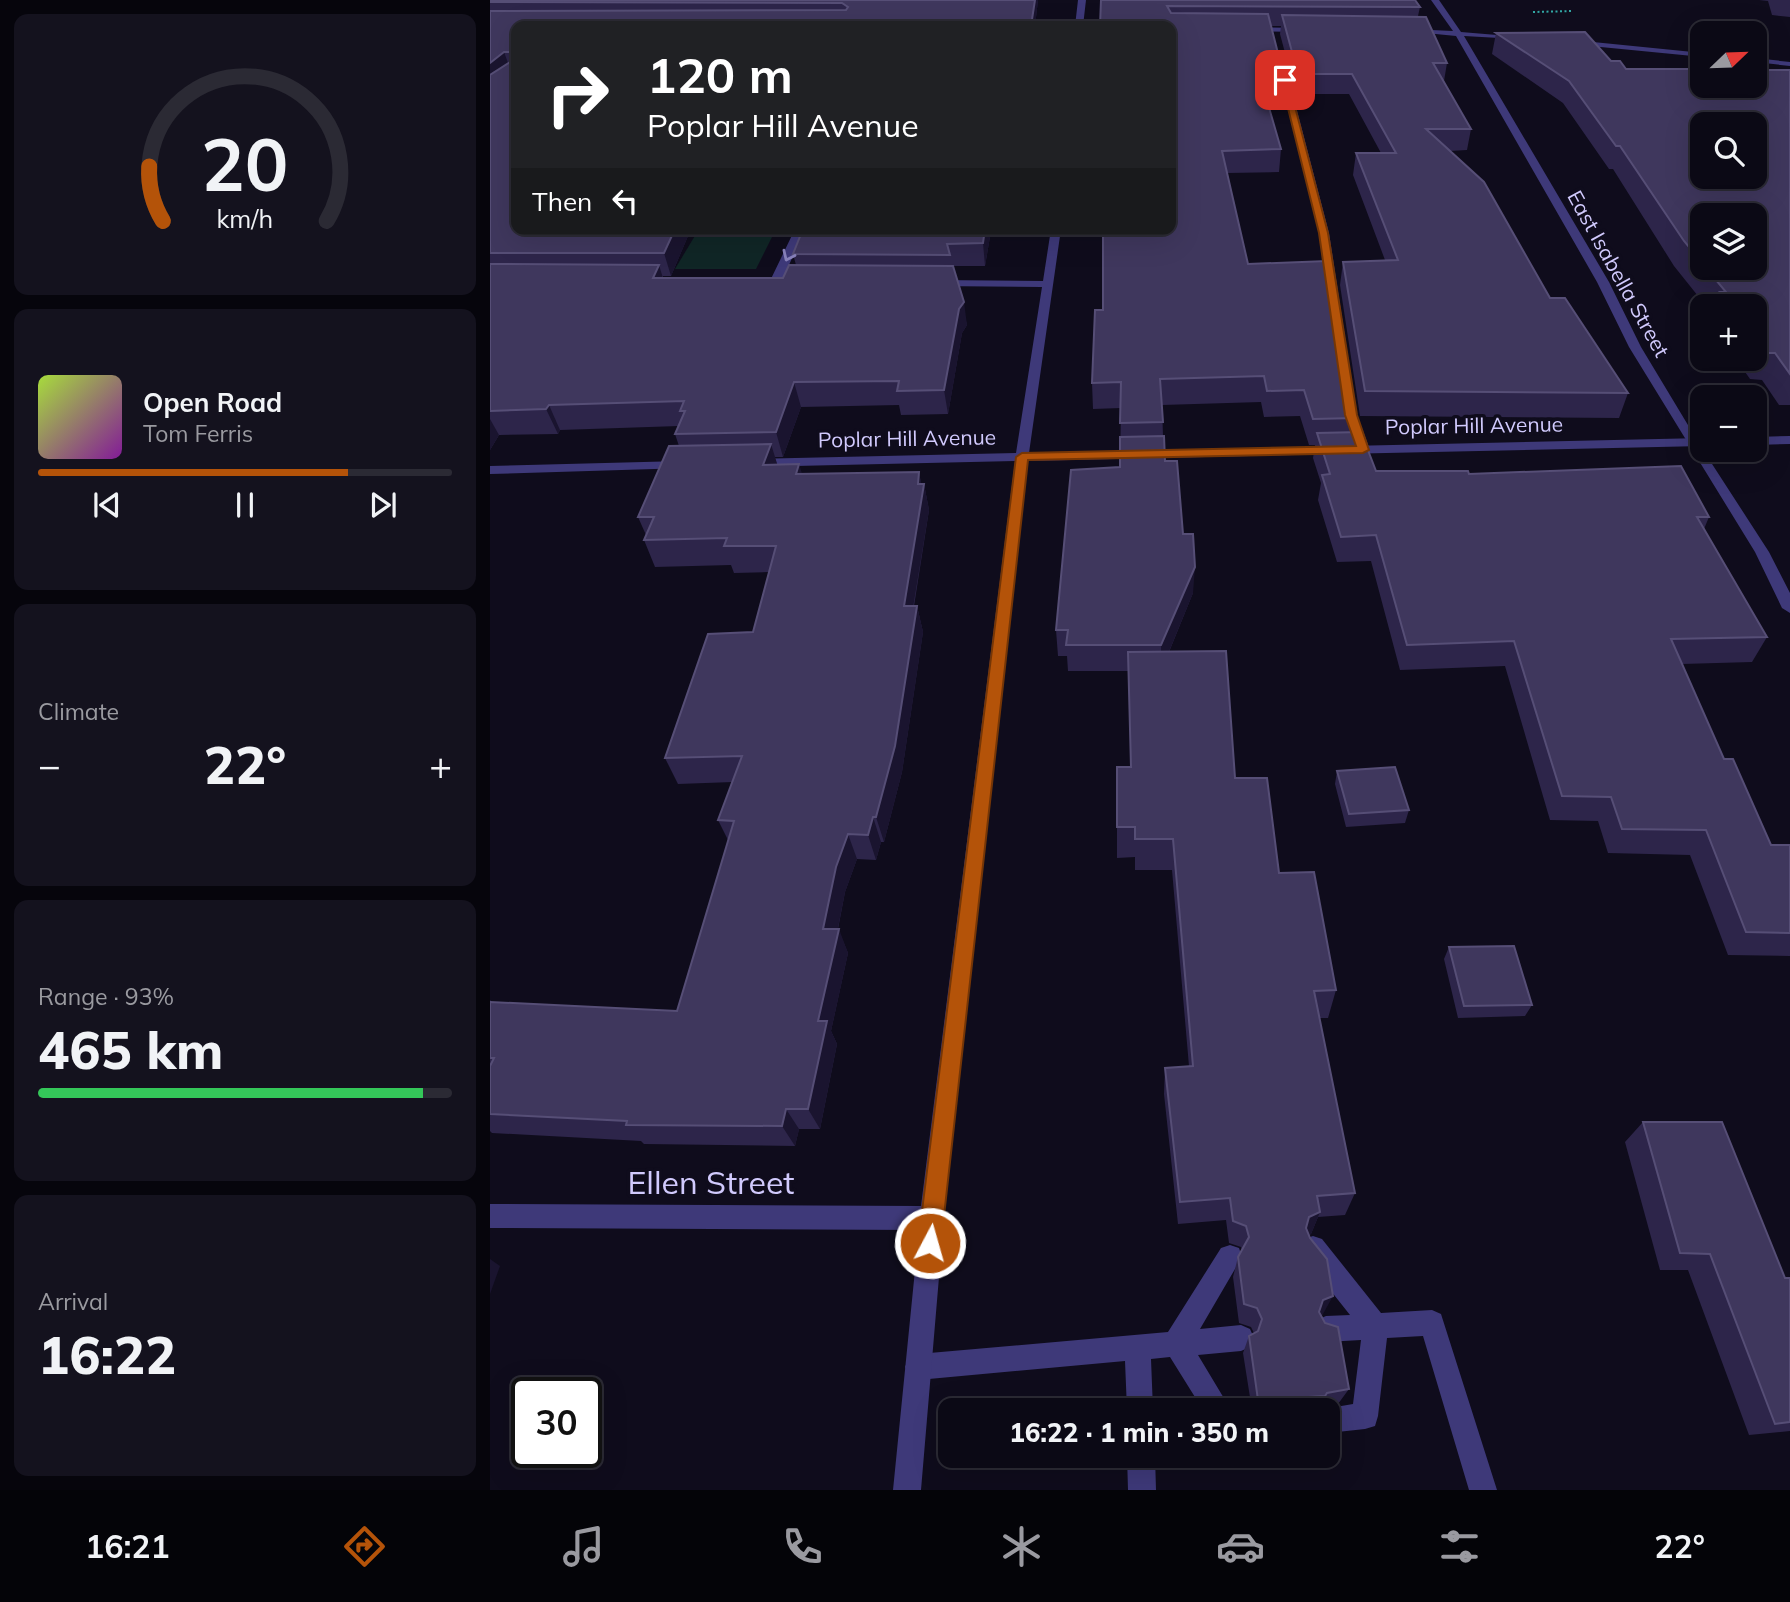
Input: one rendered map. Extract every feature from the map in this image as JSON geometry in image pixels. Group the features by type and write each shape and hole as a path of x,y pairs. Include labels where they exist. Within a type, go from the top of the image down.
{"street":[{"path":"1080,21 1082,0"},
{"name":"East Isabella Street","path":"1435,0 1457,31 1603,282 1635,346 1690,428"},
{"path":"1234,29 1311,30"},
{"path":"1272,29 1324,233 1351,415 1363,450"},
{"path":"1404,31 1457,31 1523,38"},
{"path":"1563,41 1690,54"},
{"path":"1768,61 1790,64"},
{"path":"775,283 797,235"},
{"path":"906,1490 932,1218 1022,457 1055,235"},
{"path":"762,283 789,283"},
{"path":"923,283 1050,284"},
{"path":"1767,441 1790,440"},
{"name":"Poplar Hill Avenue","path":"741,464 1690,442"},
{"name":"East Isabella Street","path":"1710,462 1762,552 1790,608"},
{"path":"490,470 699,465"},
{"name":"Ellen Street","path":"490,1216 932,1218"},
{"path":"1313,1248 1376,1326 1365,1416 1340,1419"},
{"path":"1176,1343 1230,1257"},
{"path":"1325,1329 1432,1323 1483,1490"},
{"path":"918,1367 1241,1338"},
{"path":"1176,1343 1210,1398"},
{"path":"1138,1346 1140,1398"},
{"path":"1141,1468 1142,1490"}],"green space":[{"path":"695,235 773,235 756,269 675,269"}],"building":[{"path":"1035,0 1032,21 511,21 511,52 504,52 490,63 490,11 846,10 848,7 842,3 490,2"},
{"path":"1101,0 1415,0 1420,7 1167,6 1171,13 1268,14 1283,73 1259,73 1281,149 1222,151 1248,264 1327,261 1346,391 1356,418 1313,419 1304,390 1267,391 1264,376 1160,379 1163,422 1120,423 1121,382 1092,383 1095,310 1103,310 1103,235 1176,235 1176,21 1100,21"},
{"path":"1282,15 1426,17 1447,63 1433,63 1471,129 1426,129 1484,182 1550,298 1565,298 1628,393 1365,391 1343,262 1398,260 1356,153 1396,153 1352,74 1298,74"},
{"path":"1585,32 1611,61 1620,61 1626,69 1690,69 1690,98 1768,98 1768,70 1790,70 1790,374 1775,353 1767,353 1767,294 1721,294 1720,292 1726,292 1716,280 1767,280 1767,203 1690,203 1690,248 1620,146 1616,146 1569,81 1496,33"},
{"path":"511,52 511,235 672,235 664,253 490,253 490,75 510,62"},
{"path":"801,235 984,235 983,243 947,244 950,255 793,254"},
{"path":"490,264 659,265 653,278 783,278 789,265 953,266 964,302 959,309 944,390 897,391 899,381 794,382 776,432 675,434 685,411 680,411 684,401 549,405 546,409 490,411"},
{"path":"1361,432 1376,471 1468,471 1469,474 1681,466 1709,517 1697,517 1767,637 1671,639 1724,759 1733,759 1771,845 1790,845 1790,933 1746,932 1706,830 1622,829 1611,797 1562,796 1514,641 1407,645 1376,535 1341,537 1322,475 1330,474 1317,433"},
{"path":"1164,436 1165,461 1177,461 1183,534 1193,534 1195,567 1161,645 1066,645 1068,630 1056,630 1071,470 1120,467 1120,437"},
{"path":"771,444 763,465 799,464 796,474 919,472 918,484 924,484 904,606 917,606 895,746 876,817 873,817 868,835 848,834 836,867 823,929 839,929 818,1021 827,1021 808,1109 786,1109 782,1126 626,1125 627,1121 490,1114 490,1066 494,1058 490,1058 490,1002 677,1011 734,821 718,820 742,756 665,758 708,634 753,632 776,546 724,546 727,538 644,540 654,517 638,517 669,446"},
{"path":"1226,651 1235,778 1267,778 1279,873 1314,872 1336,990 1314,991 1355,1193 1317,1196 1320,1212 1309,1217 1306,1228 1310,1238 1327,1259 1333,1296 1323,1300 1319,1312 1325,1323 1338,1327 1349,1389 1327,1393 1325,1396 1258,1398 1249,1336 1258,1331 1262,1319 1257,1308 1244,1304 1238,1257 1249,1237 1246,1226 1233,1221 1230,1198 1180,1202 1165,1068 1193,1066 1173,839 1135,839 1135,827 1117,827 1117,767 1131,767 1128,652"},
{"path":"1395,767 1409,810 1349,814 1337,771"},
{"path":"1514,946 1532,1005 1464,1006 1449,947"},
{"path":"1643,1122 1722,1122 1785,1278 1790,1278 1790,1422 1775,1424 1710,1254 1680,1253"}],"route":[{"path":"930,1243 1022,457 1363,450 1351,415 1324,233 1285,80"}]}
